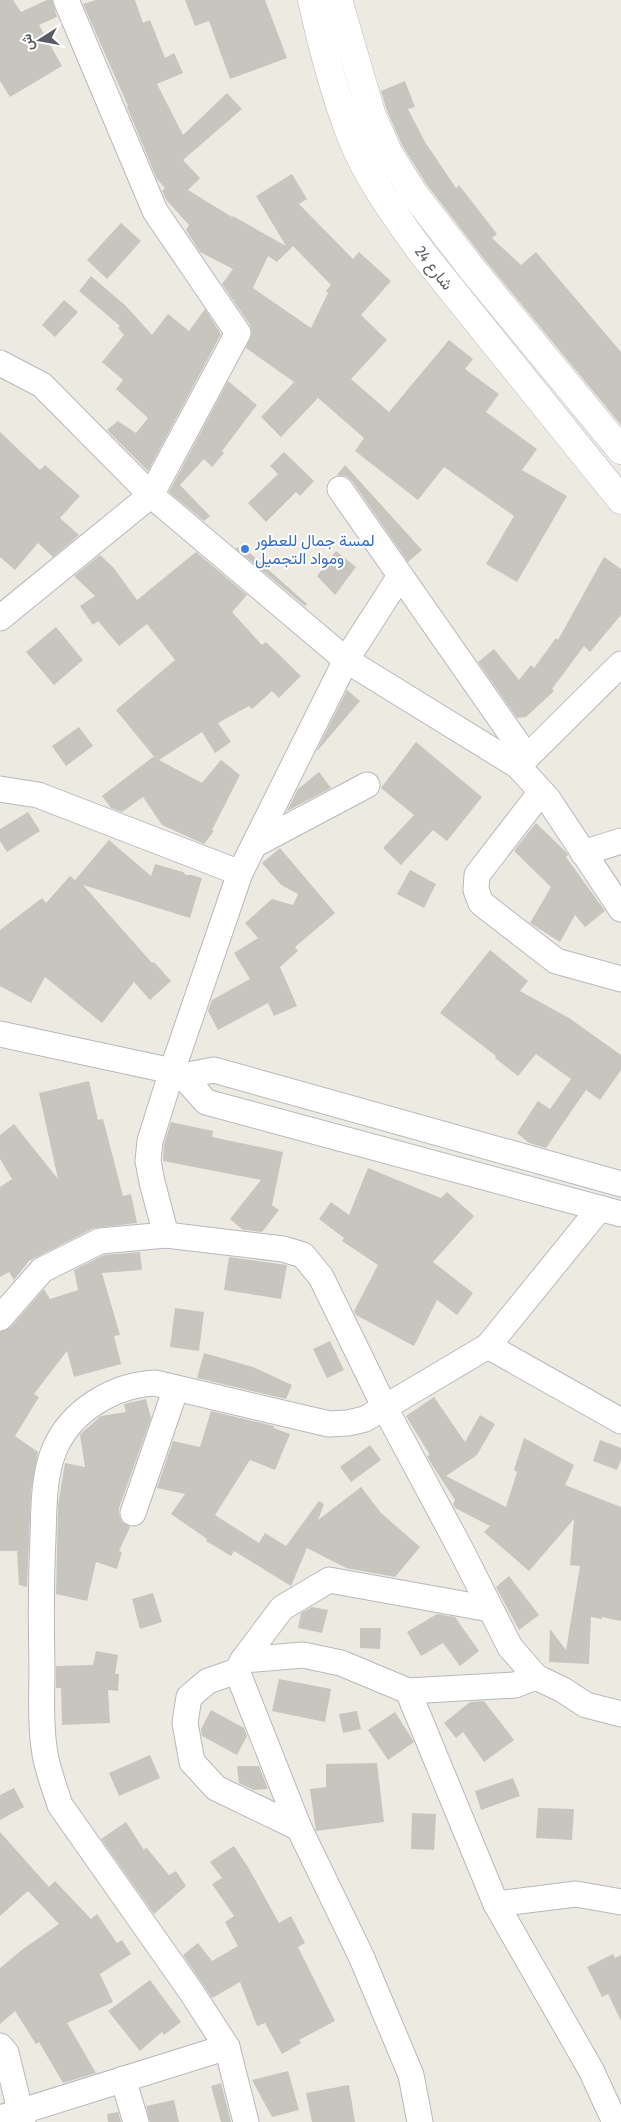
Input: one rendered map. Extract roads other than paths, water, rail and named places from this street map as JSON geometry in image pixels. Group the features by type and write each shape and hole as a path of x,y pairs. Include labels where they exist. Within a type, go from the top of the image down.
{"street":[{"path":"2,615 151,495 238,333 155,211 66,0"},
{"name":"شارع 24","path":"312,0 330,71 351,137 372,178 423,254 621,500"},
{"name":"شارع 24","path":"338,0 372,116 388,152 414,194 472,269 621,450"},
{"path":"0,363 42,385 151,495 346,660 523,762"},
{"path":"340,489 621,909"},
{"path":"166,1235 148,1161 150,1142 177,1073 240,873 346,660 400,576"},
{"path":"523,762 621,664"},
{"path":"254,845 368,785"},
{"path":"0,789 38,795 240,873"},
{"path":"541,792 477,874 476,890 481,903 556,961 621,979"},
{"path":"582,853 621,841"},
{"path":"0,1034 177,1073 214,1070 621,1184"},
{"path":"177,1073 206,1102 610,1211 488,1346 365,1419 348,1423 329,1424 155,1383 137,1384 119,1390 85,1411 67,1427 55,1449 45,1490 41,1600 44,1747 60,1805 190,1990 227,2047 246,2122"},
{"path":"0,1316 42,1270 100,1241 166,1235 283,1249 303,1255 320,1277 385,1408 461,1550 510,1648 536,1677 563,1690 586,1705 621,1714"},
{"path":"488,1346 621,1421"},
{"path":"133,1513 176,1388"},
{"path":"240,1665 282,1608 329,1580 490,1609"},
{"path":"299,1828 216,1788 192,1762 185,1723 188,1697 208,1681 240,1665 303,1655 341,1663 408,1691 515,1686 536,1677"},
{"path":"240,1665 299,1828 361,1956 411,2075 420,2122"},
{"path":"408,1691 496,1904 591,2070 615,2122"},
{"path":"496,1904 576,1894 621,1902"},
{"path":"0,2046 6,2053 14,2117 124,2079 227,2047"},
{"path":"124,2079 136,2122"}],"place":[{"name":"لمسة جمال للعطور ومواد التجميل","path":"245,549"}]}
